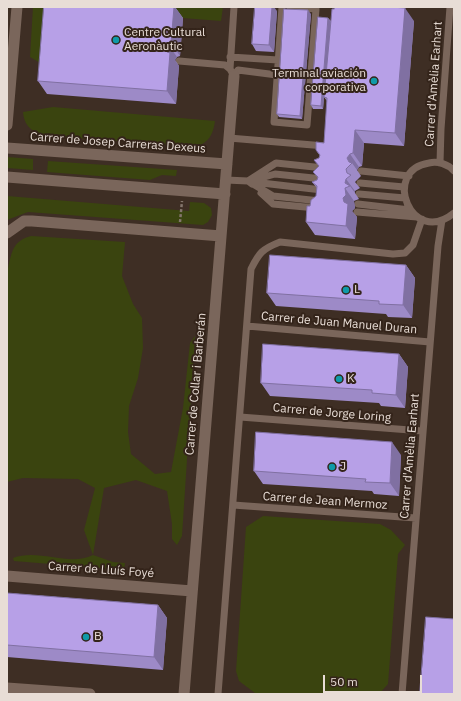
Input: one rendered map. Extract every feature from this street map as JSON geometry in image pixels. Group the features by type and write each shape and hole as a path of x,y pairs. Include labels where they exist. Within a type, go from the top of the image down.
{"street":[{"path":"7,125 17,7"},
{"name":"Carrer de Collar i Barberán","path":"184,694 225,194 232,72"},
{"name":"Carrer de Josep Carreras Dexeus","path":"7,148 227,164"},
{"path":"7,177 225,194"},
{"path":"7,233 24,221 32,221 221,236"},
{"name":"Carrer de Lluís Foyé","path":"7,576 192,591"},
{"path":"7,688 90,694"}],"lane":[{"path":"232,72 230,57 234,7"},
{"path":"282,7 274,122 307,125 316,9 290,7"},
{"name":"Carrer d'Amèlia Earhart","path":"440,163 450,7"},
{"path":"230,57 278,60"},
{"path":"180,61 224,66 232,72"},
{"path":"232,72 238,70 277,75"},
{"path":"229,138 325,146 326,138"},
{"path":"248,181 276,163 324,168"},
{"path":"420,218 410,210 405,198 404,187 409,176 416,168 424,164 440,163 454,171"},
{"path":"362,171 409,176"},
{"path":"248,181 275,174 323,179"},
{"path":"226,180 248,181 274,186 322,190"},
{"path":"248,181 273,200 320,205"},
{"path":"360,182 404,187"},
{"path":"359,194 405,198"},
{"path":"410,210 358,208 420,218 433,222 442,220 454,213"},
{"path":"218,694 251,269 258,255 266,248 280,242 393,254 405,253 413,244 420,218"},
{"name":"Carrer d'Amèlia Earhart","path":"402,694 438,246 442,220"},
{"name":"Carrer de Juan Manuel Duran","path":"247,326 430,342"},
{"name":"Carrer de Jorge Loring","path":"240,417 423,432"},
{"name":"Carrer de Jean Mermoz","path":"233,505 416,518"}],"green space":[{"path":"33,7 223,7 221,21 54,8 49,68 30,57"},
{"path":"53,107 215,121 210,137 204,143 196,147 40,135 28,126 23,112"},
{"path":"7,157 33,159 33,170 7,168"},
{"path":"48,161 177,170 176,176 162,175 150,180 47,172"},
{"path":"7,196 189,211 190,202 204,203 211,208 212,215 208,222 203,225 28,212 7,220"},
{"path":"31,236 125,242 122,276 133,304 142,318 143,348 138,378 129,406 128,432 131,454 155,474 171,472 183,408 190,343 195,336 182,536 177,545 172,539 172,524 167,491 136,480 104,488 93,555 84,530 95,488 78,479 23,478 7,482 8,268 14,248 20,241"},
{"path":"263,516 380,524 391,530 405,545 398,554 388,684 379,694 255,693 239,681 236,671 246,527"},
{"path":"23,555 33,555 74,559 93,555 113,562 125,563 124,570 14,561 13,558"}],"building":[{"name":"Centre Cultural Aeronàutic","path":"44,7 174,7 171,43 165,47 167,52 170,53 167,91 38,81"},
{"path":"255,7 272,7 269,45 252,44"},
{"path":"334,7 405,8 395,133 355,130 353,153 347,158 349,162 352,163 346,169 347,173 351,175 346,179 345,183 350,186 345,188 346,195 343,198 344,202 348,204 346,226 306,222 307,206 310,206 311,200 316,196 317,186 312,182 317,180 318,177 313,172 319,166 314,160 319,158 320,155 316,150 316,142 324,143 327,98 324,97 332,9 334,9"},
{"path":"284,9 308,10 300,116 277,114"},
{"path":"318,17 328,18 321,106 311,105"},
{"name":"L","path":"270,255 406,265 403,305 379,304 379,301 267,293"},
{"name":"K","path":"263,344 399,354 396,395 372,393 372,390 261,383"},
{"name":"J","path":"256,432 392,442 390,483 365,482 366,479 254,471"},
{"name":"B","path":"7,593 158,605 154,657 7,645"},
{"path":"426,617 454,619 454,694 420,694"}],"place":[{"name":"Centre Cultural Aeronàutic","path":"116,40"},
{"name":"Terminal aviación corporativa","path":"374,81"},
{"name":"L","path":"346,290"},
{"name":"K","path":"339,379"},
{"name":"J","path":"332,467"},
{"name":"B","path":"86,637"}]}
